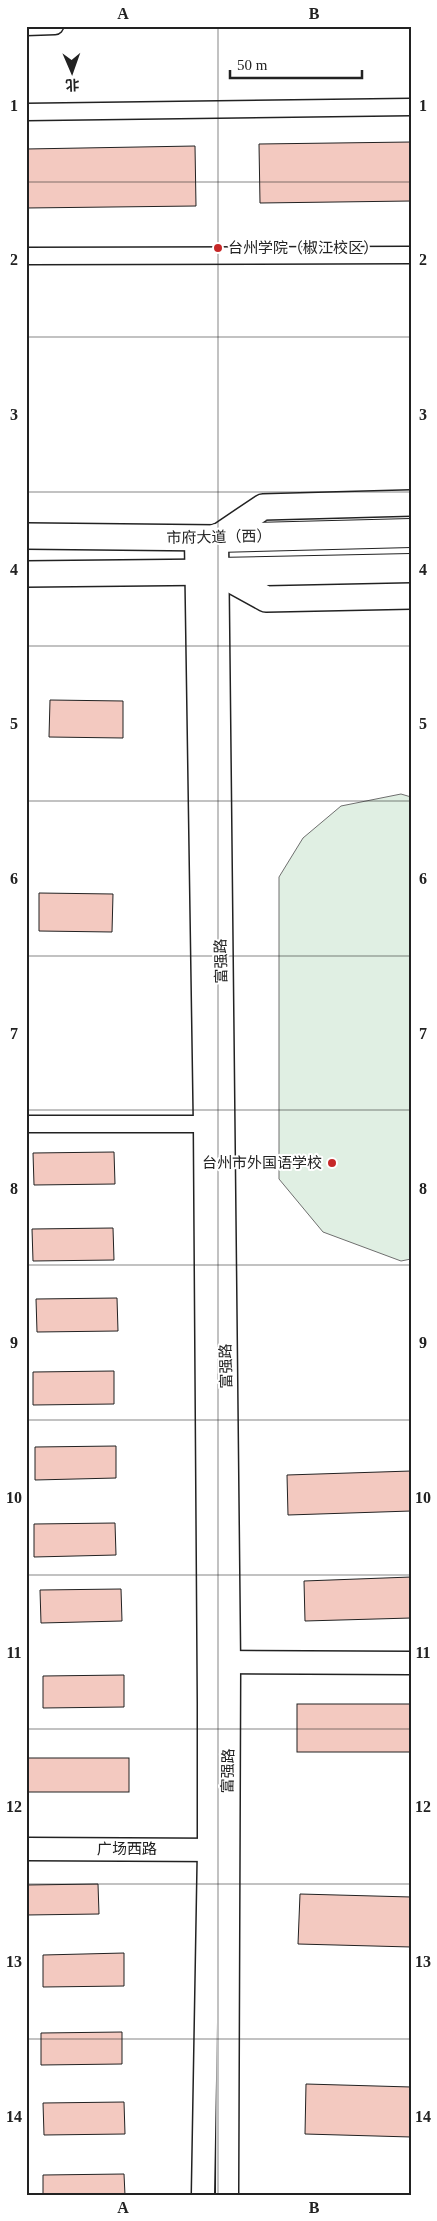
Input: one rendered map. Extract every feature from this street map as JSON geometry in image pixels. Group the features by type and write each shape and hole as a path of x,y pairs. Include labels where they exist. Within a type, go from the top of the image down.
{"highway":[{"name":"市府大道（西）","path":"207,538 411,533"},
{"path":"207,572 411,568"}],"main road":[{"path":"207,538 263,506 411,503"},
{"name":"市府大道（西）","path":"26,536 207,538"},
{"name":"富强路","path":"207,538 205,1124 219,1662"},
{"path":"26,574 207,572 266,598 411,596"},
{"name":"富强路","path":"207,572 219,1662 218,1850 227,2195"},
{"path":"219,1662 411,1663"},
{"name":"广场西路","path":"26,1849 218,1850"},
{"name":"富强路","path":"202,2195 218,1850"}],"street":[{"path":"26,27 55,26"},
{"path":"26,112 411,108"},
{"path":"26,256 411,255"},
{"path":"26,1124 205,1124"}],"green space":[{"path":"401,794 411,797 411,1259 401,1261 323,1232 279,1179 279,877 303,838 341,806"}],"building":[{"path":"411,142 411,201 260,203 259,144"},
{"path":"195,146 196,206 26,208 26,149"},
{"path":"50,700 123,701 123,738 49,737"},
{"path":"39,893 113,894 112,932 39,931"},
{"path":"114,1152 115,1184 34,1185 33,1153"},
{"path":"113,1228 114,1260 33,1261 32,1229"},
{"path":"117,1298 118,1331 37,1332 36,1299"},
{"path":"114,1371 114,1404 33,1405 33,1372"},
{"path":"116,1446 116,1478 35,1480 35,1447"},
{"path":"411,1471 411,1511 288,1515 287,1475"},
{"path":"115,1523 116,1555 34,1557 34,1524"},
{"path":"411,1577 411,1618 305,1621 304,1581"},
{"path":"121,1589 122,1621 41,1623 40,1590"},
{"path":"124,1675 124,1707 43,1708 43,1676"},
{"path":"297,1704 411,1704 411,1752 297,1752"},
{"path":"26,1758 129,1758 129,1792 26,1792"},
{"path":"98,1884 99,1914 26,1915 26,1885"},
{"path":"300,1894 411,1897 411,1947 298,1944"},
{"path":"124,1953 124,1986 43,1987 43,1955"},
{"path":"122,2032 122,2064 41,2065 41,2033"},
{"path":"306,2084 411,2087 411,2137 305,2134"},
{"path":"124,2102 125,2134 44,2135 43,2103"},
{"path":"124,2174 125,2195 43,2195 43,2175"}],"place":[{"name":"台州学院（椒江校区）","path":"218,248"},
{"name":"台州市外国语学校","path":"332,1163"}]}
